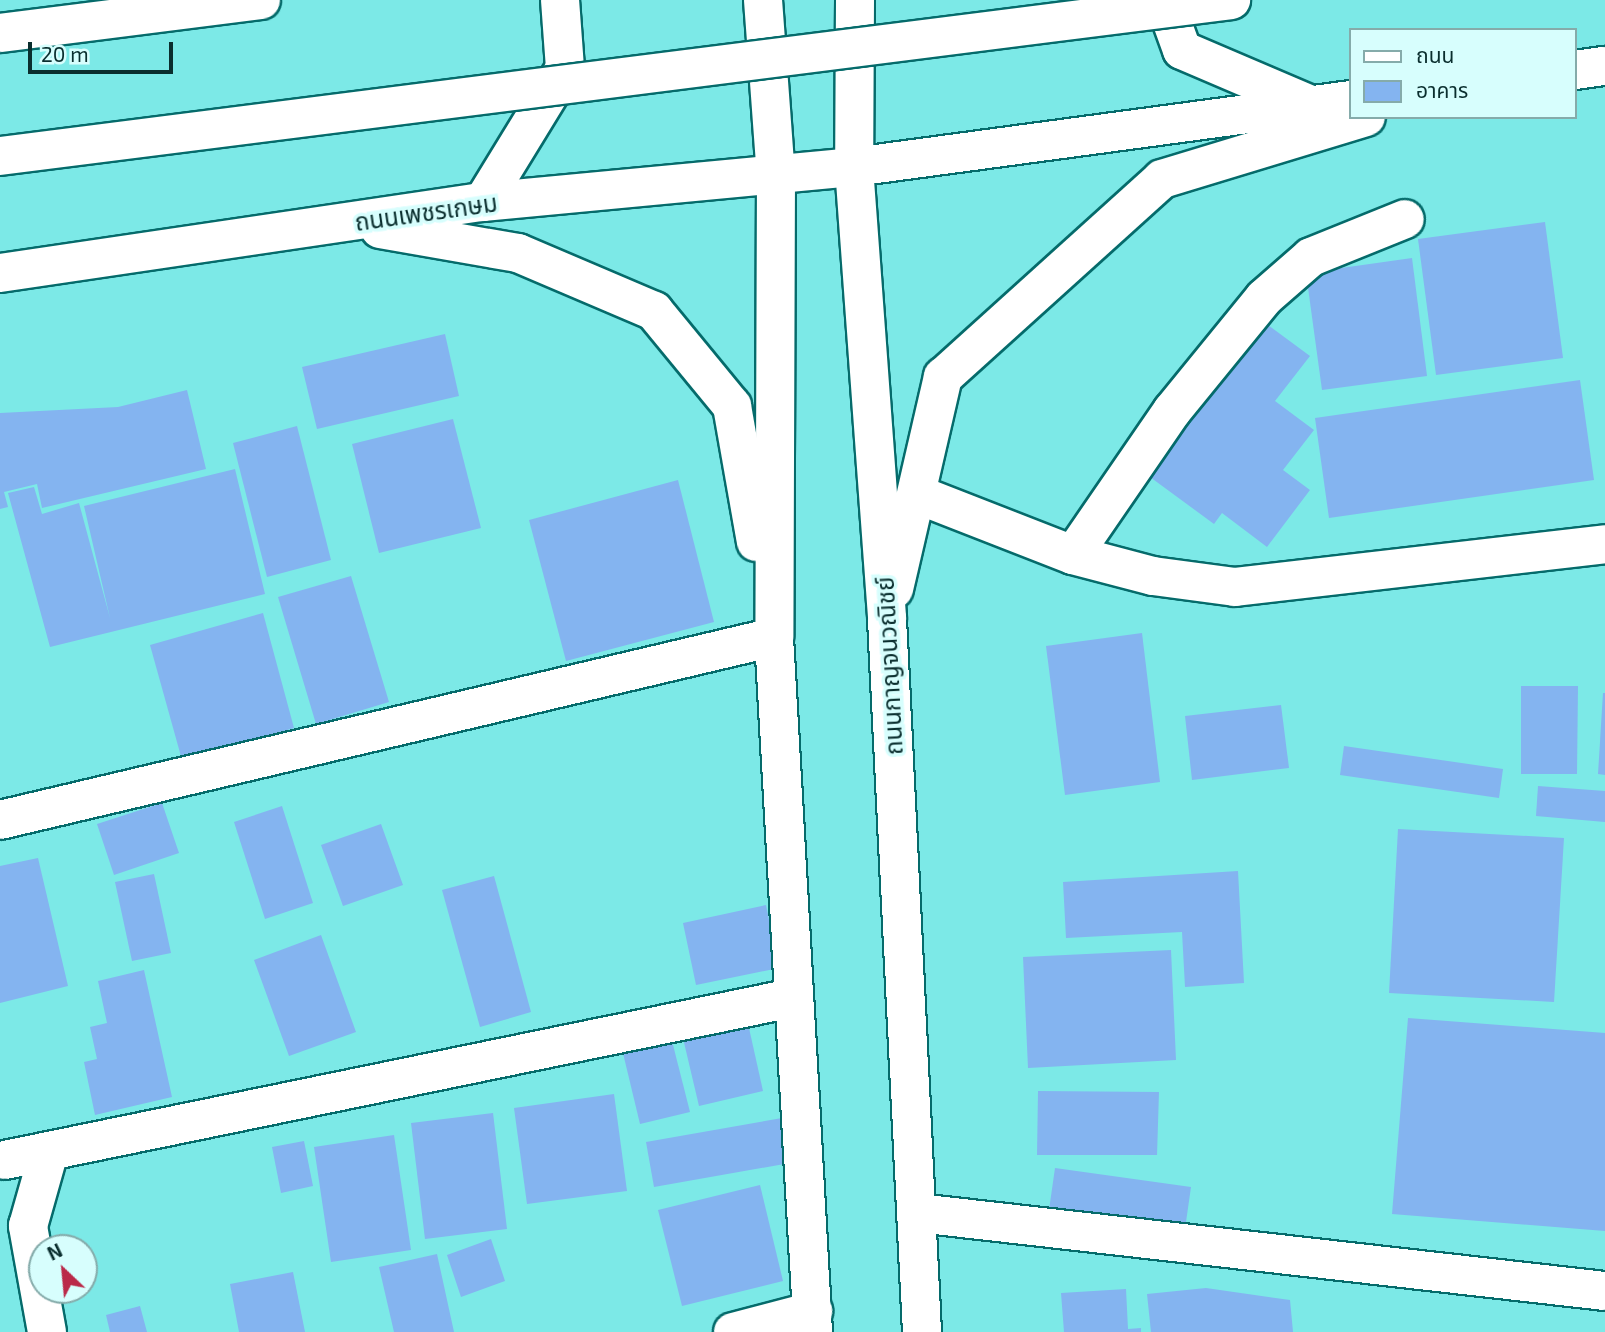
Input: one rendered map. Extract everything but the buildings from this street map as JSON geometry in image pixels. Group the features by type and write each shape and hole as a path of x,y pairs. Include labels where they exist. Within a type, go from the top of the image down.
{"main road":[{"path":"0,33 261,0"},
{"path":"483,202 565,68 560,0"},
{"path":"733,1332 813,1321 792,998 774,637 776,175 763,0"},
{"name":"ถนนกาญจนวณิชย์","path":"855,0 855,167 887,619 922,1332"},
{"path":"1164,0 1182,50 1311,105"},
{"path":"0,156 1231,0"},
{"path":"1577,69 1605,66"},
{"name":"ถนนเพชรเกษม","path":"0,273 483,202 855,167 1350,100"},
{"path":"887,619 919,495 943,377 1162,179 1359,119"},
{"path":"1073,555 1172,411 1264,298 1311,257 1405,219"},
{"path":"348,223 518,253 654,311 732,406 774,637"},
{"path":"919,495 1073,555 1153,576 1235,587 1605,544"},
{"path":"0,820 774,637"},
{"path":"5,1160 792,998"},
{"path":"47,1332 28,1226 49,1152"},
{"path":"918,1213 1605,1291"}]}
